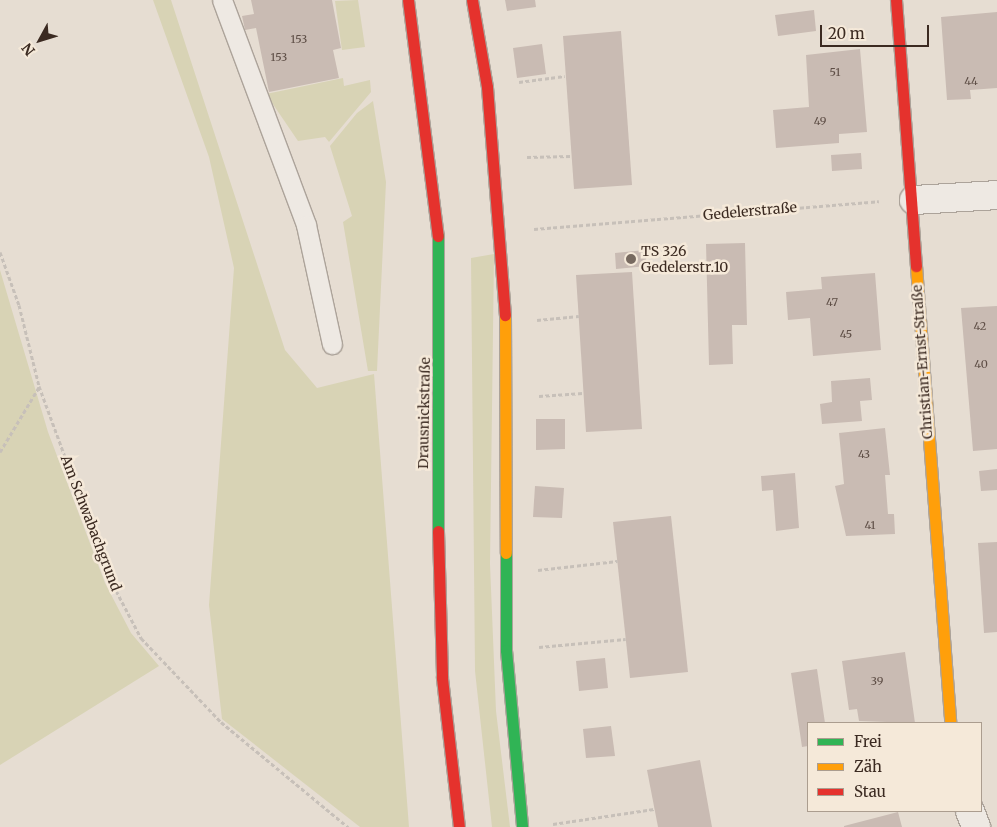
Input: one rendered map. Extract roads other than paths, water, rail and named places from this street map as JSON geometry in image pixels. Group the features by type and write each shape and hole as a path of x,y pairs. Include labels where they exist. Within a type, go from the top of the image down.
{"street":[{"name":"Drausnickstraße","path":"408,0 430,147 439,252 438,600 459,827"},
{"path":"472,0 490,105 501,232 506,325 506,650 522,827"},
{"name":"Christian-Ernst-Straße","path":"896,0 914,200 915,269 950,722"},
{"path":"914,200 997,195"},
{"path":"970,812 976,827"}],"lane":[{"path":"222,0 306,225 332,344"}],"place":[{"name":"TS 326 Gedelerstr.10","path":"631,259"}]}
